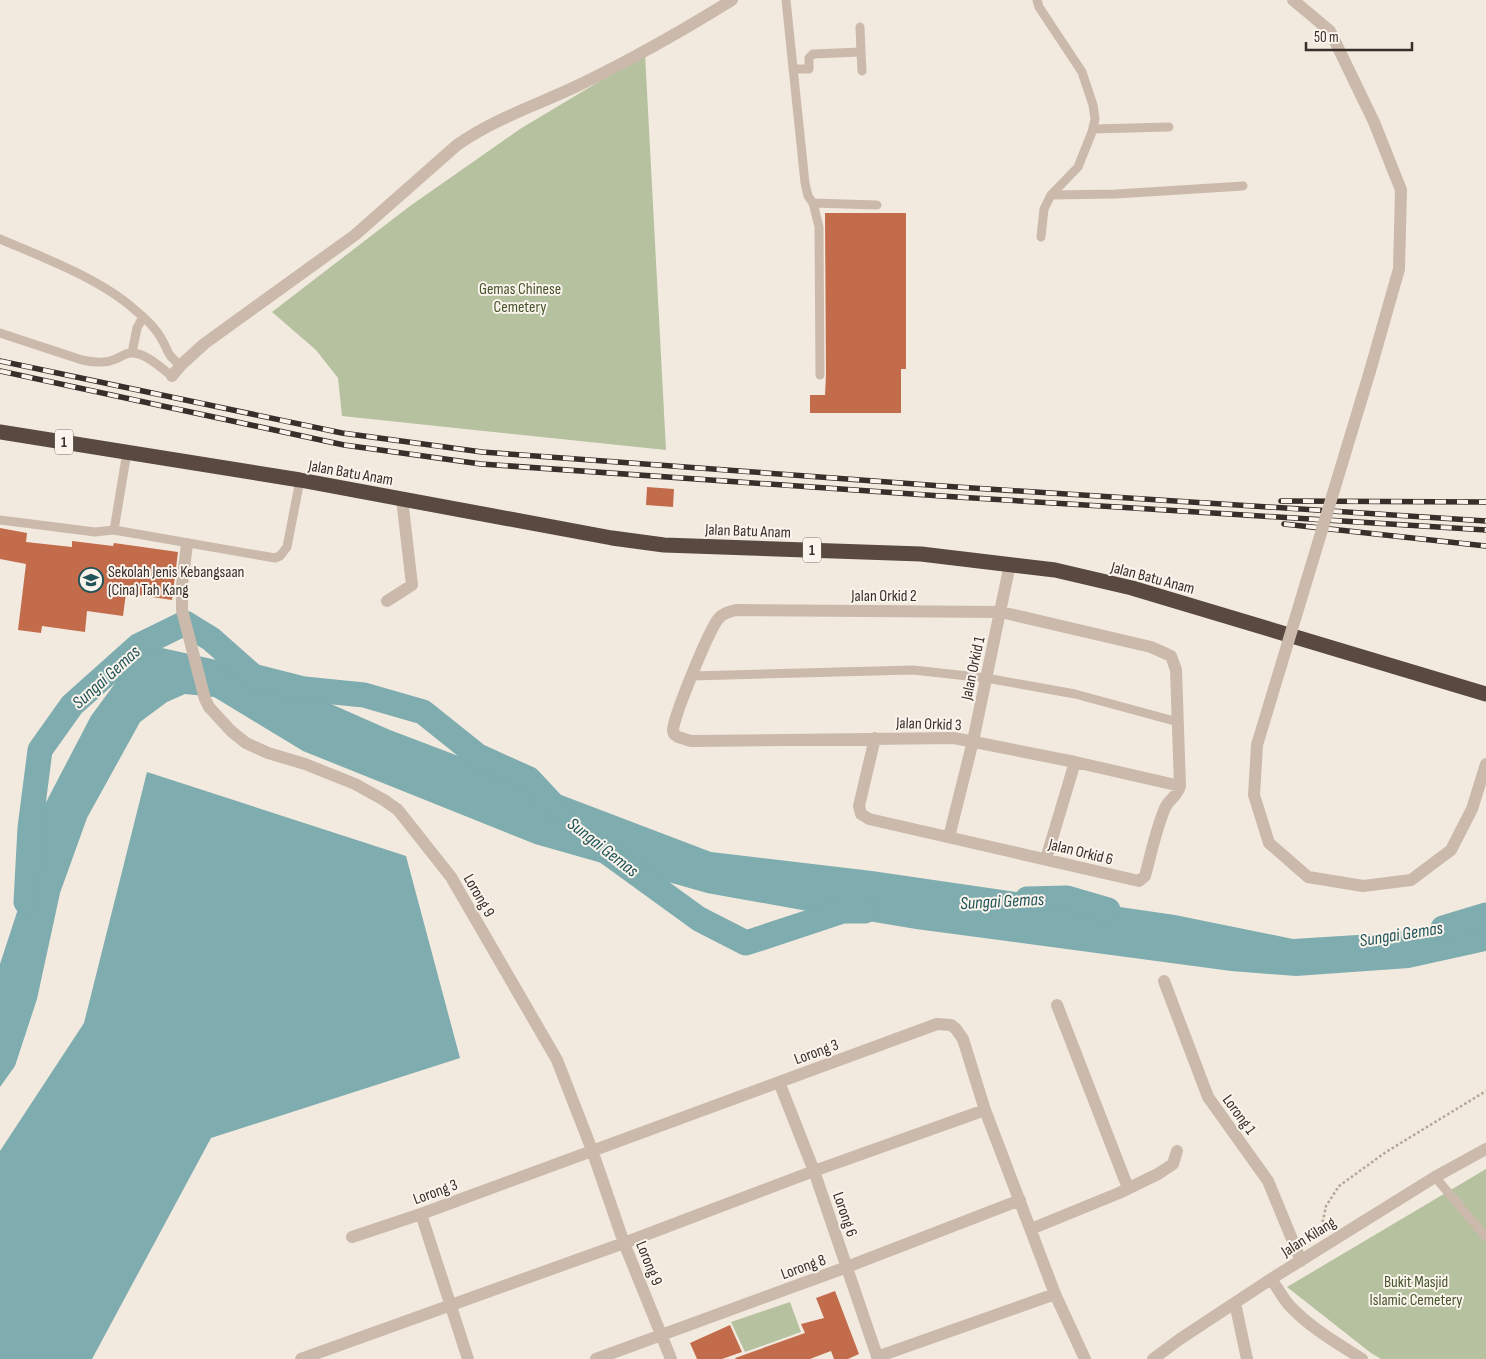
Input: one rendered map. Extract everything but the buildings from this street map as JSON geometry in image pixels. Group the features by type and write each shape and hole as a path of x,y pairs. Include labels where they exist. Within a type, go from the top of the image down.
{"highway":[{"name":"Jalan Batu Anam","path":"0,432 300,480 612,538 664,545 921,554 1055,570 1132,588 1486,694"}],"street":[{"path":"172,376 204,344 355,235 457,145 497,121 577,86 654,47 732,0"},
{"path":"1293,0 1330,32 1374,122 1401,190 1399,270 1256,745 1254,795 1269,843 1308,877 1363,886 1411,880 1451,850 1472,809 1486,764"},
{"path":"386,601 412,585 402,499"},
{"name":"Lorong 9","path":"187,544 182,585 182,610 205,699 209,707 231,731 246,743 268,753 305,764 355,784 384,800 398,810 451,878 557,1060 592,1150 624,1243 671,1359"},
{"name":"Jalan Orkid 1","path":"949,836 973,741 1010,564"},
{"name":"Jalan Orkid 2","path":"674,734 673,726 692,676 717,620 727,612 736,610 1000,612 1151,647 1171,656 1176,670 1178,722"},
{"path":"1178,722 1180,786"},
{"name":"Jalan Orkid 3","path":"674,734 691,740 954,738 1075,762 1180,786"},
{"name":"Jalan Orkid 6","path":"875,738 860,797 859,806 861,814 876,822 949,836 1136,881 1141,880 1145,876 1164,811 1170,800 1178,792 1180,786"},
{"path":"1046,859 1075,762"},
{"name":"Lorong 1","path":"1164,981 1208,1096 1268,1181 1301,1261"},
{"path":"1057,1005 1128,1188"},
{"name":"Lorong 3","path":"352,1237 421,1214 937,1024 944,1024 950,1025 960,1034 985,1110 1055,1294 1085,1359"},
{"name":"Lorong 6","path":"779,1082 814,1171 877,1358"},
{"path":"301,1359 985,1110"},
{"name":"Jalan Kilang","path":"1153,1359 1271,1279 1435,1177 1486,1149"},
{"path":"1031,1229 1128,1188 1169,1168 1173,1164 1177,1151"},
{"name":"Lorong 8","path":"596,1359 847,1268 1020,1200"},
{"path":"421,1214 468,1359"},
{"path":"1271,1279 1287,1303 1296,1312 1314,1327 1362,1359"},
{"path":"877,1358 1055,1294"},
{"path":"1235,1303 1247,1359"}],"lane":[{"path":"786,0 805,183 808,196 813,203 819,227 820,375"},
{"path":"1037,0 1082,72 1093,105 1095,119 1078,167 1051,195 1044,209 1041,237"},
{"path":"860,27 862,71"},
{"path":"793,69 809,69 809,58 813,54 861,52"},
{"path":"1093,129 1169,127"},
{"path":"1051,195 1116,194 1243,186"},
{"path":"813,203 877,205"},
{"path":"0,239 106,288 154,328 162,339 171,358 181,365"},
{"path":"132,353 137,328 143,317"},
{"path":"0,333 82,360 94,362 112,361 125,354 132,353 152,361 172,376"},
{"path":"114,530 127,452"},
{"path":"0,520 96,532 114,530 270,558 280,556 287,547 300,480"},
{"path":"692,676 912,670 986,678 1075,694 1178,722"},
{"path":"1435,1177 1486,1237"}],"path":[{"path":"1325,1246 1322,1225 1323,1215 1326,1206 1339,1186 1386,1152 1486,1092"}],"green space":[{"name":"Gemas Chinese Cemetery","path":"645,54 666,450 342,416 338,378 316,350 272,312 410,206 520,129"},
{"name":"Bukit Masjid Islamic Cemetery","path":"1486,1169 1486,1359 1381,1359 1287,1287"},
{"path":"790,1302 801,1332 745,1352 731,1322"}],"water":[{"path":"144,644 221,661 297,689 390,730 711,852 872,871 1175,915 1293,939 1389,933 1486,916 1486,951 1409,968 1296,976 1231,971 916,929 707,893 535,844 303,751 214,697 185,694 167,702 140,722 87,818 60,893 37,999 15,1066 0,1087 0,964 18,909 43,808 91,716"},
{"path":"147,772 406,856 460,1058 211,1138 92,1359 0,1359 0,1151 84,1023"}],"waterway":[{"name":"Sungai Gemas","path":"26,902 30,828 40,750 72,705 138,646 185,623 211,639 253,676 304,689 364,695 423,712 478,756 529,779 557,809"},
{"name":"Sungai Gemas","path":"608,853 699,919 746,943 843,911 865,911"},
{"name":"Sungai Gemas","path":"1027,899 1067,898 1108,910"},
{"name":"Sungai Gemas","path":"1443,928 1486,915"}],"railway":[{"path":"0,361 342,433 482,452 942,486 1486,521"},
{"path":"0,371 344,445 481,464 941,496 1486,530"},
{"path":"1281,501 1486,502"},
{"path":"1284,524 1486,546"}],"place":[{"name":"Sekolah Jenis Kebangsaan (Cina) Tah Kang","path":"91,580"}]}
